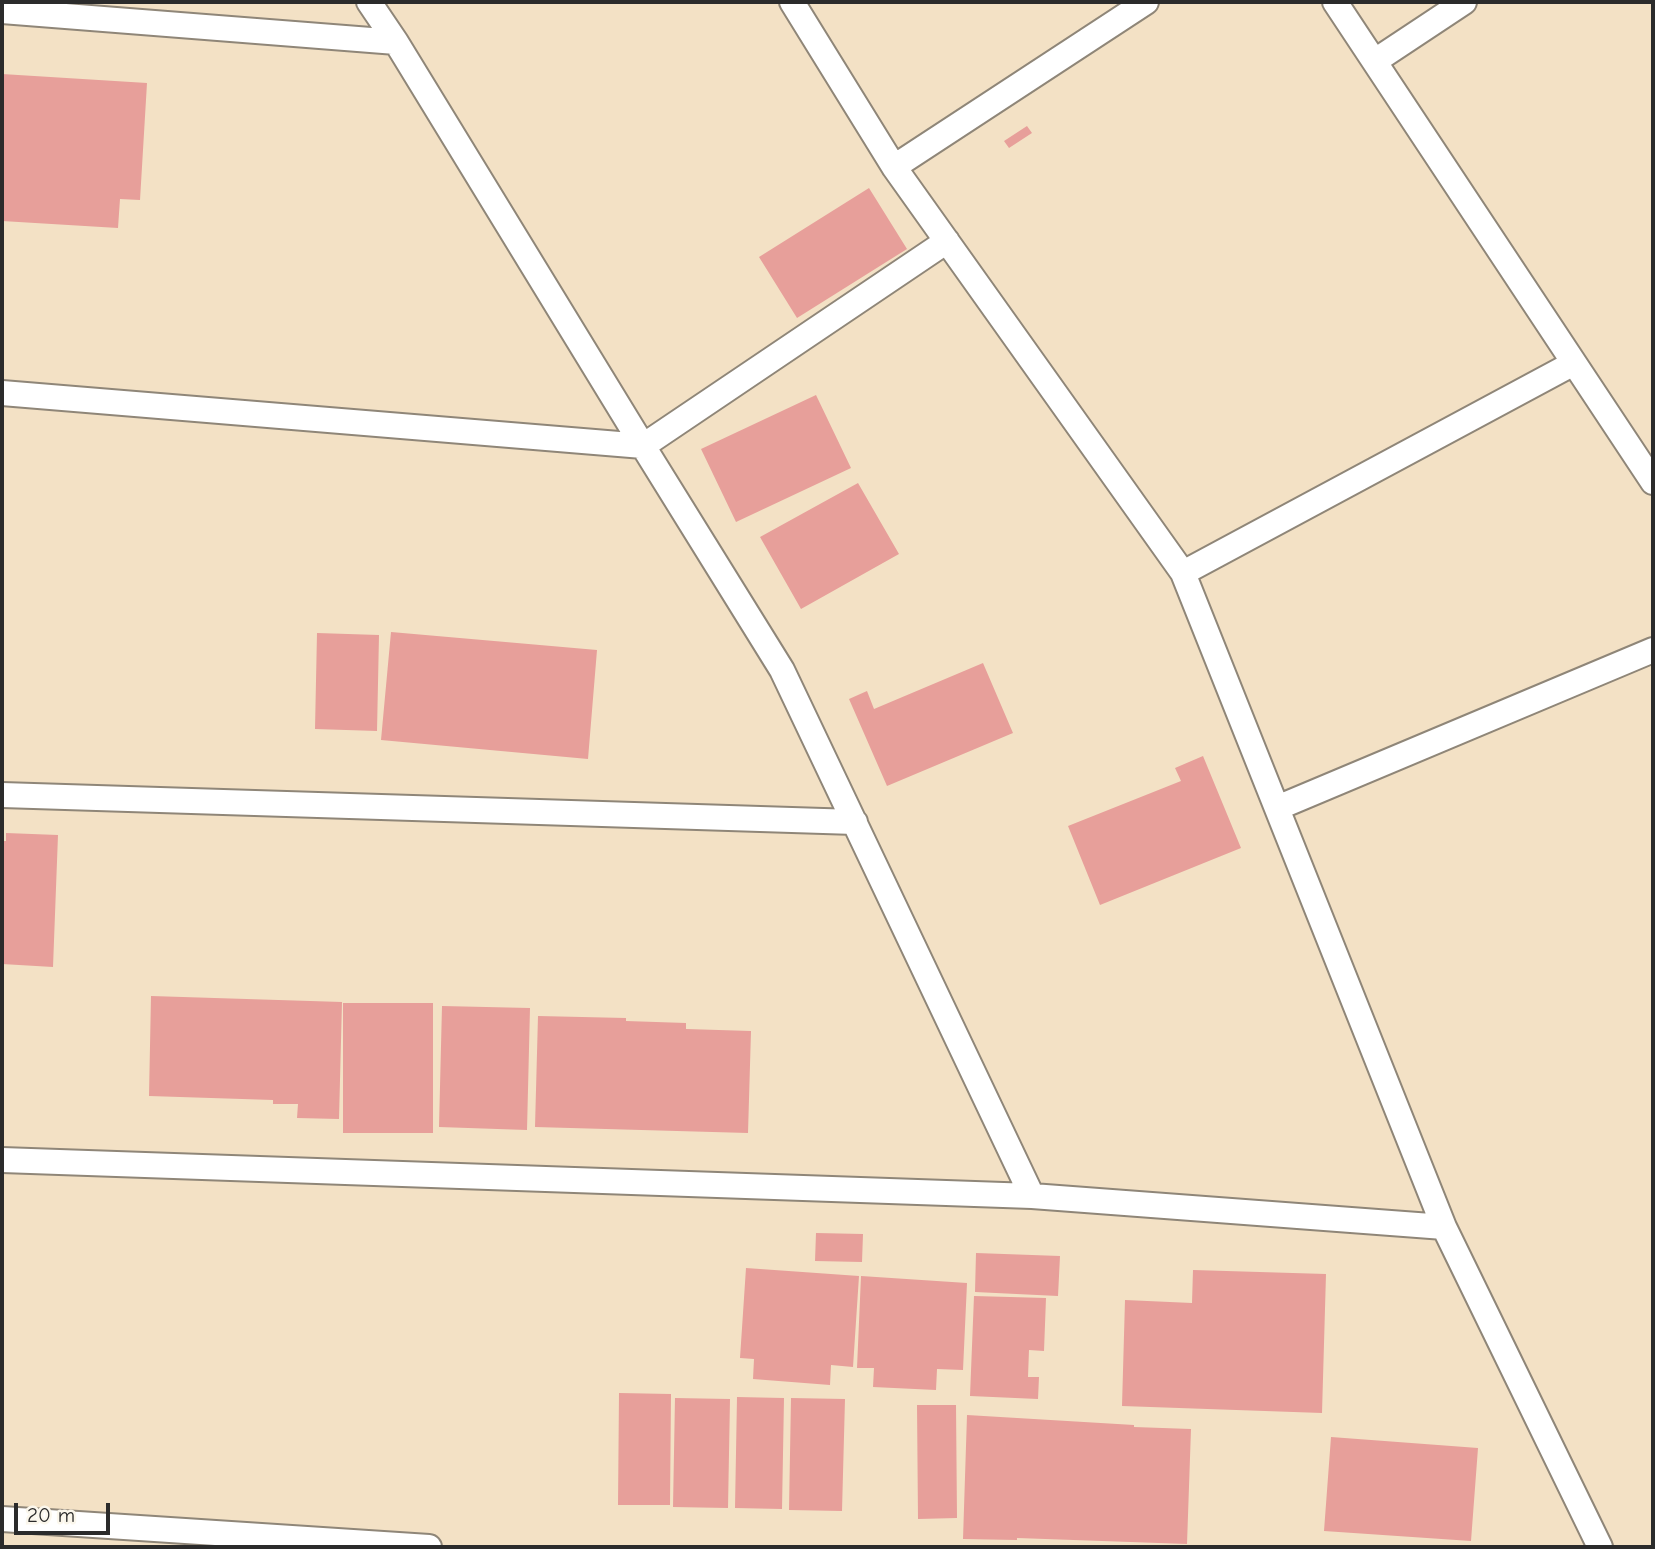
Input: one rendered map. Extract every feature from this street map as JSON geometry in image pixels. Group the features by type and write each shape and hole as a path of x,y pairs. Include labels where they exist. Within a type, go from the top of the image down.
{"street":[{"path":"369,2 397,42 782,670 1032,1196"},
{"path":"792,2 894,167 1183,573 1444,1227 1600,1547"},
{"path":"894,167 1146,2"},
{"path":"1335,2 1653,482"},
{"path":"1375,61 1464,2"},
{"path":"2,11 397,42"},
{"path":"2,393 643,446 947,241"},
{"path":"1183,573 1574,363"},
{"path":"1277,808 1653,650"},
{"path":"2,795 855,822"},
{"path":"2,1160 1032,1196 1444,1227"},
{"path":"2,1520 429,1547"}],"building":[{"path":"2,74 147,83 140,200 120,199 118,228 2,221"},
{"path":"1027,126 1032,133 1009,148 1004,141"},
{"path":"869,188 907,249 797,318 759,257"},
{"path":"816,395 851,468 736,522 701,449"},
{"path":"858,483 899,554 801,609 760,537"},
{"path":"391,632 597,650 588,759 381,740"},
{"path":"317,633 379,635 377,731 315,729"},
{"path":"983,663 1013,733 887,786 849,699 867,691 874,709"},
{"path":"1203,756 1241,848 1100,905 1068,826 1181,781 1175,768"},
{"path":"6,833 58,835 53,967 2,964 2,841 6,841"},
{"path":"151,996 342,1002 339,1119 297,1118 298,1104 273,1104 273,1100 149,1096"},
{"path":"343,1003 433,1003 433,1133 343,1133"},
{"path":"442,1006 530,1008 527,1130 439,1127"},
{"path":"538,1016 626,1018 626,1021 686,1023 686,1029 751,1031 748,1133 535,1127"},
{"path":"816,1233 863,1234 862,1262 815,1261"},
{"path":"976,1253 1060,1256 1058,1296 975,1292"},
{"path":"746,1268 859,1276 853,1367 831,1365 830,1385 753,1379 754,1359 740,1358"},
{"path":"1193,1270 1326,1274 1322,1413 1122,1406 1125,1300 1192,1303"},
{"path":"861,1276 967,1283 963,1370 937,1369 936,1390 873,1387 874,1368 857,1368"},
{"path":"974,1296 1046,1298 1044,1351 1029,1350 1028,1377 1039,1377 1038,1399 970,1396"},
{"path":"619,1393 671,1394 670,1505 618,1505"},
{"path":"737,1397 784,1398 782,1509 735,1508"},
{"path":"675,1398 730,1399 728,1508 673,1507"},
{"path":"791,1398 845,1399 842,1511 789,1510"},
{"path":"917,1405 956,1405 957,1518 918,1519"},
{"path":"967,1415 1191,1429 1187,1544 1017,1538 963,1539"},
{"path":"1331,1437 1478,1448 1471,1541 1324,1531"}]}
